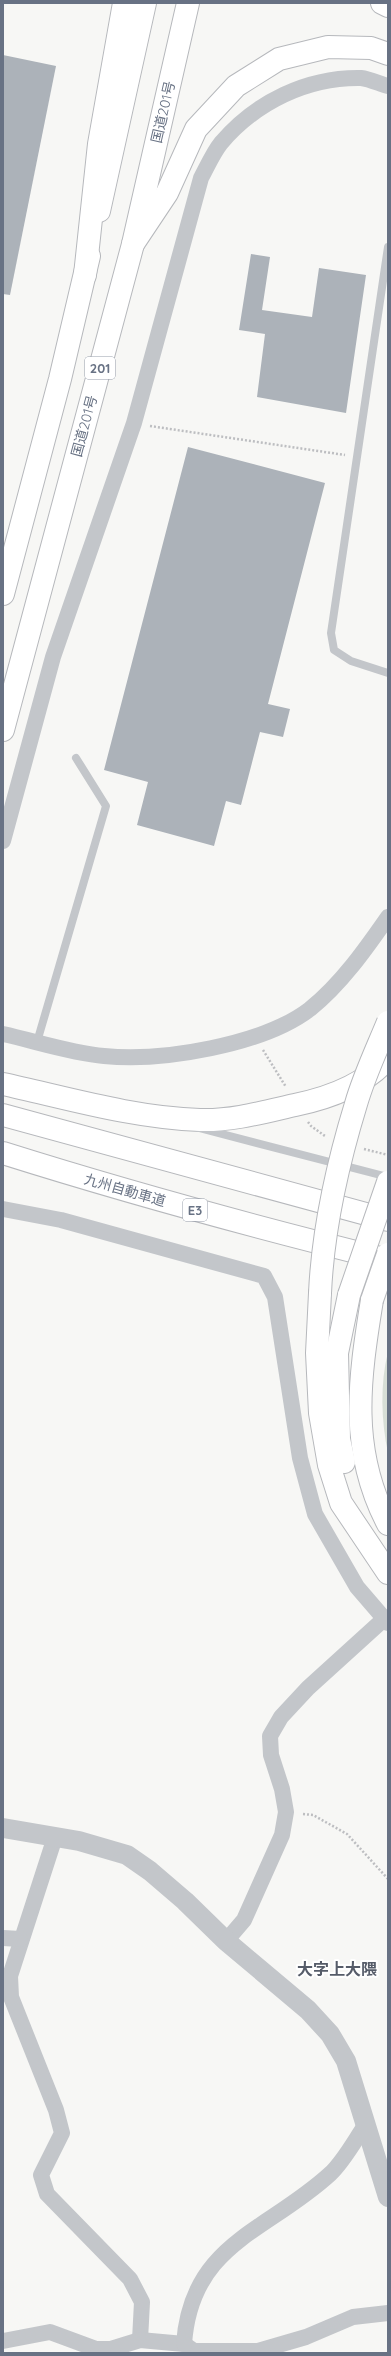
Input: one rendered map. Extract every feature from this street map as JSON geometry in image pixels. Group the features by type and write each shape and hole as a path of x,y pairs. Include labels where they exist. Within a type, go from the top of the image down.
{"highway":[{"path":"85,275 99,144 124,3"},
{"name":"201","path":"3,594 60,379 85,275 145,3"},
{"name":"国道201号","path":"3,730 133,244 188,3"},
{"path":"382,3 388,6"},
{"path":"133,244 167,194 196,129 236,86 279,59 328,47 371,48 388,54"},
{"path":"388,1022 356,1103 337,1174 322,1247 317,1353 320,1413 329,1464 341,1504 359,1528 371,1551 388,1573"},
{"path":"3,1084 158,1117 201,1120 243,1117 312,1101 347,1089 382,1065 388,1058"},
{"path":"3,1115 311,1201 388,1220"},
{"name":"九州自動車道","path":"3,1153 74,1176 250,1225 388,1260"},
{"path":"359,1528 339,1439 337,1353 350,1295 388,1182"},
{"path":"250,1225 388,1273"},
{"path":"388,1254 372,1300 359,1390 360,1431 366,1469 378,1504 388,1524"}],"street":[{"path":"3,841 53,657 134,423 201,178 221,143 253,113 277,97 298,88 325,81 363,78 388,86"},
{"path":"3,1034 103,1056 143,1057 235,1043 274,1030 309,1009 355,964 388,917"},
{"path":"3,1209 61,1220 264,1276 275,1297 300,1458 315,1514 357,1587 386,1621 308,1688 281,1717 270,1736 271,1755 282,1789 286,1812 282,1835 244,1920 226,1941"},
{"path":"3,1828 80,1841 127,1856 150,1871 185,1901 226,1941 285,1989 330,2034 346,2061 388,2197"},
{"path":"55,1837 20,1939 10,1976 11,1997 56,2110 62,2133 41,2175 47,2194 130,2279 142,2302 140,2340"},
{"path":"3,1938 20,1939"},
{"path":"184,2344 191,2303 205,2273 225,2251 331,2173 366,2124"},
{"path":"3,2340 50,2332 98,2351 140,2340 184,2344 194,2351 258,2351 306,2337 352,2317 388,2313"}],"lane":[{"path":"388,247 331,633 334,650 351,661 388,673"},
{"path":"37,1042 106,806 76,758"},
{"path":"158,1117 388,1178"}],"path":[{"path":"134,423 358,457"},
{"path":"286,1812 313,1815 347,1834 388,1879"}],"shaded area":[{"path":"388,1352 388,1453 382,1402 385,1364"}],"building":[{"path":"3,55 56,66 10,295 3,294"},
{"path":"251,254 270,257 262,310 312,317 319,268 366,275 346,413 257,397 265,334 239,330"},
{"path":"188,447 325,483 268,704 290,709 283,737 260,732 241,805 226,801 214,846 137,825 148,782 104,770"}],"district":[{"name":"大字上大隈","path":"337,1969"}]}
